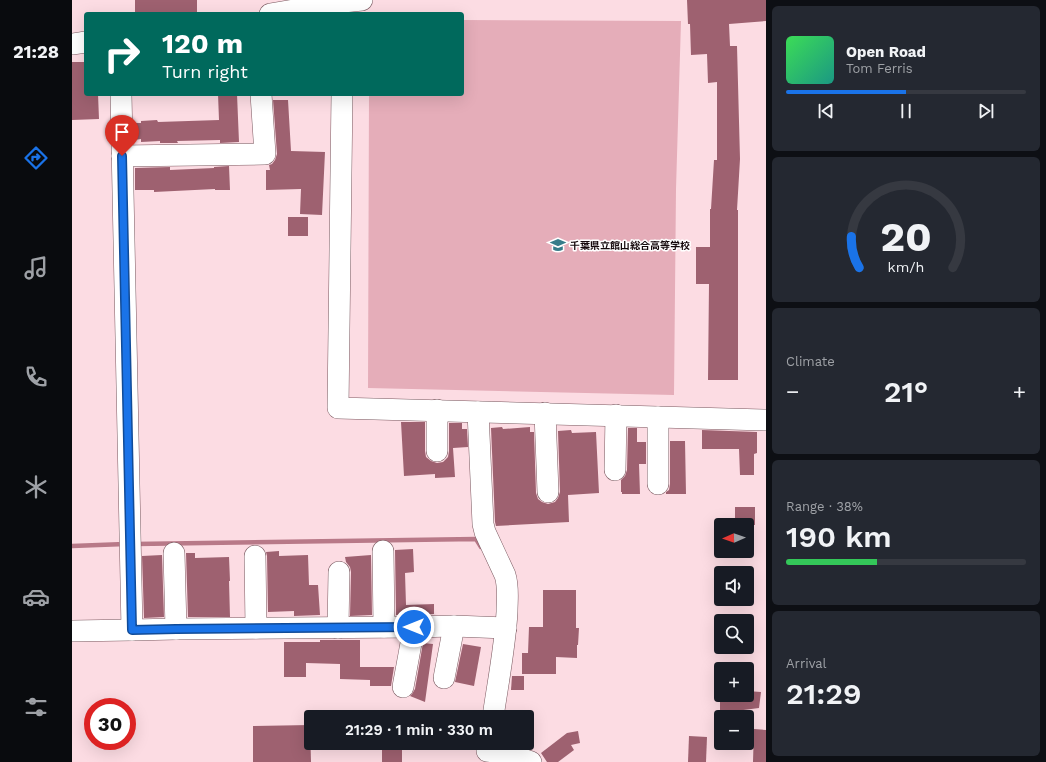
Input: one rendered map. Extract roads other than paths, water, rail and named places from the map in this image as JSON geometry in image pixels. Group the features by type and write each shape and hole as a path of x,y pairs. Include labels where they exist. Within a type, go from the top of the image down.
{"street":[{"path":"288,12 349,5"},
{"path":"72,44 84,42"},
{"path":"120,96 132,630"},
{"path":"122,156 265,154 261,96"},
{"path":"342,96 338,408 766,420"},
{"path":"437,410 437,451"},
{"path":"478,412 483,524 485,532 507,582 508,589 506,628 494,710"},
{"path":"545,413 548,492"},
{"path":"615,470 616,415"},
{"path":"658,417 658,484"},
{"path":"383,551 384,627"},
{"path":"174,553 176,629"},
{"path":"255,556 256,628"},
{"path":"338,628 339,572"},
{"path":"72,631 454,626 506,628"},
{"path":"444,678 454,626"},
{"path":"403,687 414,627"},
{"path":"487,750 508,754 531,762"}],"waterway":[{"path":"135,544 476,539 481,547"},
{"path":"72,546 125,544"}],"place":[{"name":"千葉県立館山総合高等学校","path":"558,245"}]}
